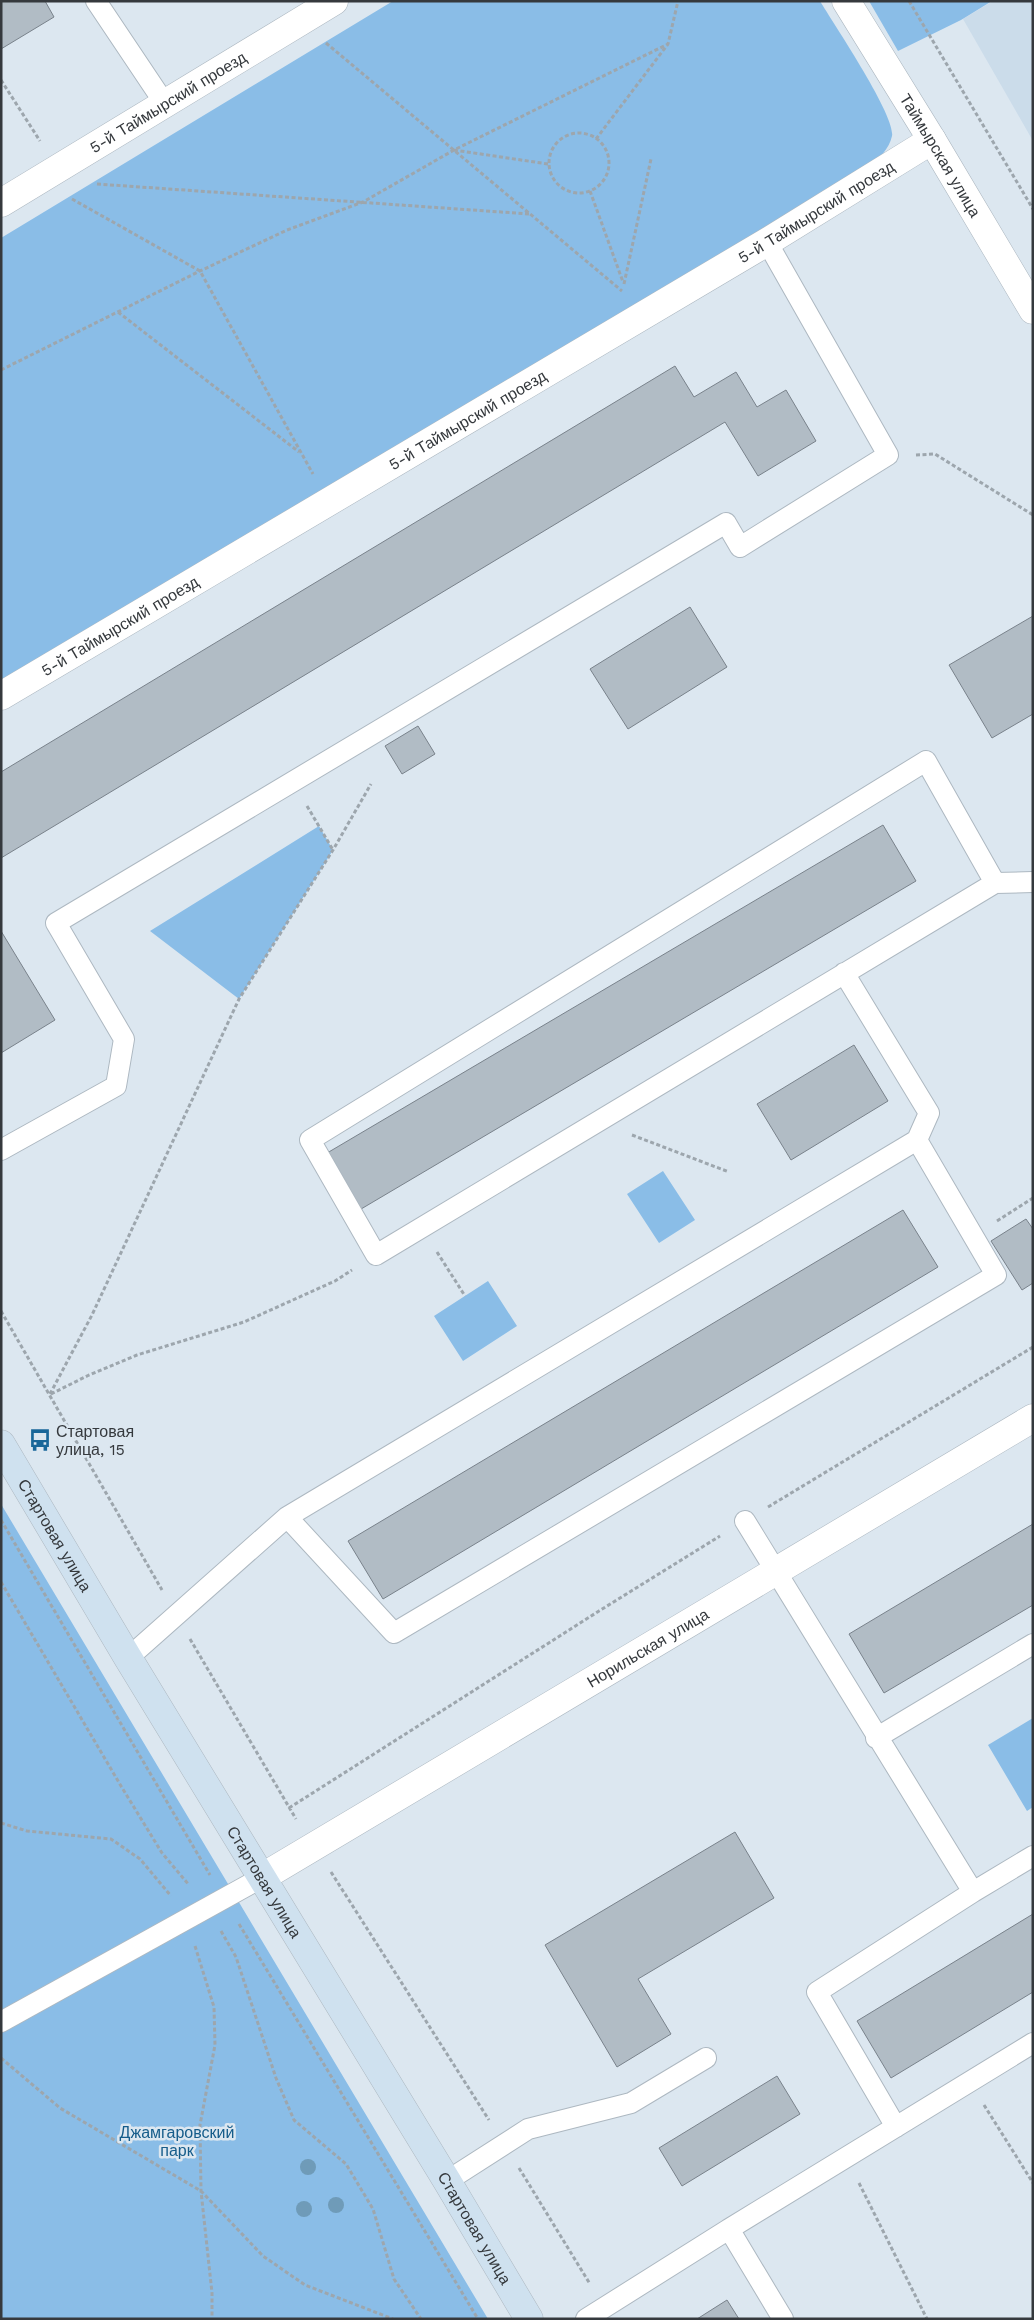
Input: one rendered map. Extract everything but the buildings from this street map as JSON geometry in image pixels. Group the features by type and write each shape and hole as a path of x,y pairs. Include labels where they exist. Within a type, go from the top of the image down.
{"street":[{"name":"5-й Таймырский проезд","path":"1,203 334,1"},
{"name":"Таймырская улица","path":"846,1 932,140 1033,310"},
{"name":"5-й Таймырский проезд","path":"1,696 328,502 638,305 767,242 932,140"},
{"name":"Норильская улица","path":"261,1878 1033,1418"},
{"name":"Стартовая улица","path":"1,1444 128,1658 447,2181 528,2318"}],"lane":[{"path":"96,1 165,104"},
{"path":"4,1143 116,1086 124,1039 56,922 726,523 740,547 888,455 767,242"},
{"path":"995,883 926,761 310,1140 376,1255 995,883 1033,882"},
{"path":"128,1658 287,1518 918,1140 930,1113 844,973"},
{"path":"287,1518 394,1633 996,1275 918,1140"},
{"path":"745,1521 876,1738 973,1892"},
{"path":"876,1738 1033,1644"},
{"path":"896,2127 817,1992 973,1892 1033,1856"},
{"path":"1,2022 261,1878"},
{"path":"586,2319 1033,2043"},
{"path":"447,2181 528,2129 632,2102 706,2058"},
{"path":"729,2229 783,2319"}],"path":[{"path":"596,139 668,44 678,1"},
{"path":"909,1 1033,209"},
{"path":"301,21 638,305"},
{"path":"1,370 287,230 363,202 454,150 668,44"},
{"path":"1,80 42,144"},
{"path":"571,133 582,133 600,142 606,151 608,170 598,186 581,194 563,189 556,183 548,164 549,154 554,145 571,133"},
{"path":"454,150 548,164"},
{"path":"624,284 651,159"},
{"path":"39,180 200,271 328,502"},
{"path":"88,183 530,214"},
{"path":"590,191 624,284 638,305"},
{"path":"118,312 302,454"},
{"path":"888,455 935,454 1033,515"},
{"path":"293,781 333,850"},
{"path":"50,1395 92,1315 238,999 333,850 371,784"},
{"path":"599,1120 655,1145 730,1172"},
{"path":"974,1236 1033,1198"},
{"path":"421,1227 465,1296"},
{"path":"50,1395 89,1375 137,1355 252,1318 335,1281 376,1255"},
{"path":"1,1311 289,1808 505,2144 604,2308"},
{"path":"289,1808 599,1611 1033,1347"},
{"path":"1,1582 141,1820 162,1852 207,1908 236,1957 276,2078 294,2120 346,2164 373,2209 394,2279 421,2319"},
{"path":"1,1823 27,1831 111,1839 140,1859 164,1885 186,1919 214,2007 215,2045 200,2125 201,2191 212,2293 212,2319"},
{"path":"1,2058 60,2108 201,2191 263,2256 305,2285 393,2319"},
{"path":"970,2082 1033,2183"},
{"path":"846,2158 927,2319"}],"shaded area":[{"path":"993,1 1033,1 1033,141 963,19"}],"green space":[{"path":"393,1 820,1 874,90 891,125 891,141 881,156 871,166 1,684 1,238"},
{"path":"869,1 992,1 961,20 898,51"},
{"path":"319,826 333,850 239,999 150,931"},
{"path":"663,1171 695,1220 659,1243 627,1194"},
{"path":"488,1281 517,1326 463,1361 434,1316"},
{"name":"Джамгаровский парк","path":"1,1504 488,2319 1,2319"},
{"path":"1033,1718 1033,1807 1027,1811 988,1745"}],"place":[{"name":"Стартовая улица, 15","path":"40,1440"}]}
